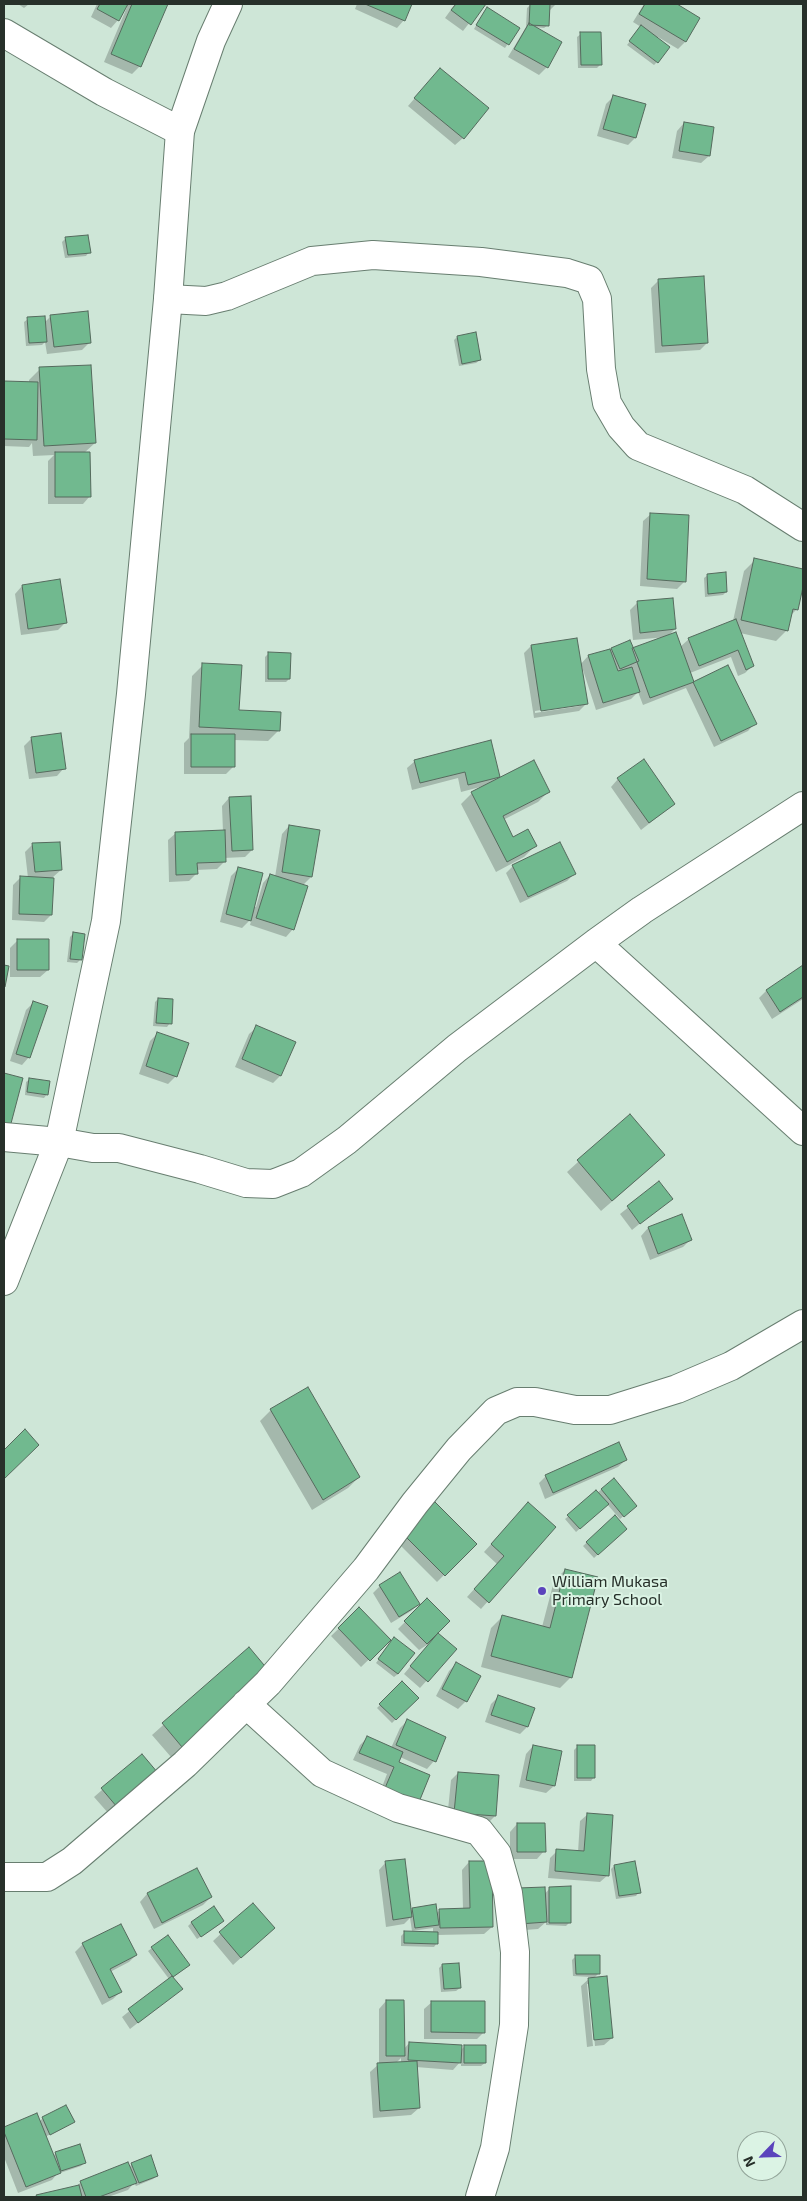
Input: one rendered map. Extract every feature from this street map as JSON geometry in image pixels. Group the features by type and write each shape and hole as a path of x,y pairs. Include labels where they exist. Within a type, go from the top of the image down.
{"street":[{"path":"4,1281 59,1142 106,921 131,694 168,299 180,130 211,41 228,4"},
{"path":"4,33 104,92 180,130"},
{"path":"168,299 206,301 227,296 312,261 373,255 481,262 568,273 589,280 597,299 601,369 607,403 620,427 638,446 745,490 803,526"},
{"path":"4,1137 59,1142 93,1148 119,1148 192,1166 246,1183 273,1184 301,1173 347,1140 457,1048 596,943 642,910 803,806"},
{"path":"596,943 803,1131"},
{"path":"4,1877 46,1877 72,1861 185,1764 268,1683 366,1569 421,1495 459,1449 496,1411 517,1402 535,1402 575,1410 610,1410 677,1390 731,1366 803,1324"},
{"path":"246,1704 322,1772 398,1808 479,1831 497,1854 508,1893 515,1952 514,2025 495,2148 480,2197"}],"building":[{"path":"100,4 128,4 119,21 97,9"},
{"path":"132,4 168,4 141,67 111,54"},
{"path":"365,4 412,4 405,21"},
{"path":"456,4 486,4 471,25 451,10"},
{"path":"530,4 550,4 549,26 529,25"},
{"path":"645,4 677,4 700,18 686,42 639,14"},
{"path":"487,7 520,28 509,45 476,25"},
{"path":"529,23 562,42 548,68 514,49"},
{"path":"641,25 670,47 658,63 629,41"},
{"path":"580,32 601,32 602,65 581,65"},
{"path":"440,68 489,108 464,139 414,98"},
{"path":"613,95 646,104 636,138 603,129"},
{"path":"684,122 714,127 710,156 679,151"},
{"path":"88,235 91,253 68,255 65,237"},
{"path":"704,276 708,343 662,346 658,279"},
{"path":"88,311 91,343 54,347 50,315"},
{"path":"45,316 47,342 29,343 27,317"},
{"path":"476,332 481,360 462,364 457,336"},
{"path":"91,365 96,443 44,446 39,367"},
{"path":"4,381 38,382 37,440 4,439"},
{"path":"55,452 90,452 91,497 55,497"},
{"path":"650,513 689,515 686,582 647,579"},
{"path":"754,558 803,569 803,587 798,610 793,609 788,631 741,620"},
{"path":"726,572 727,592 708,594 707,574"},
{"path":"60,579 67,623 28,629 22,585"},
{"path":"673,598 676,629 640,633 637,601"},
{"path":"736,619 754,666 746,670 738,650 699,666 688,638"},
{"path":"676,632 694,682 650,698 632,648"},
{"path":"577,638 588,704 541,711 531,645"},
{"path":"630,640 639,661 620,669 611,648"},
{"path":"610,649 618,671 632,667 640,692 603,703 588,655"},
{"path":"268,652 291,653 290,679 268,679"},
{"path":"202,663 242,665 239,710 281,712 280,731 199,727"},
{"path":"728,665 757,724 721,741 693,682"},
{"path":"61,733 66,769 36,773 31,737"},
{"path":"191,734 235,734 235,767 191,767"},
{"path":"491,740 500,777 468,785 465,772 420,783 414,760"},
{"path":"644,759 675,804 649,823 617,778"},
{"path":"534,760 550,792 503,816 513,837 528,829 537,846 507,862 471,792"},
{"path":"251,796 253,850 232,851 229,797"},
{"path":"289,825 320,830 312,877 282,872"},
{"path":"225,830 226,862 197,863 198,874 176,875 175,832"},
{"path":"60,842 62,870 35,872 32,843"},
{"path":"560,842 576,874 528,897 512,865"},
{"path":"238,867 263,873 251,921 226,914"},
{"path":"270,874 308,886 294,930 256,918"},
{"path":"20,876 54,878 52,915 19,914"},
{"path":"73,932 85,934 82,960 70,959"},
{"path":"17,939 49,939 49,970 17,970"},
{"path":"4,965 9,966 5,987 4,987"},
{"path":"803,965 803,997 780,1012 766,990"},
{"path":"158,998 173,999 172,1024 156,1023"},
{"path":"33,1001 48,1006 30,1058 16,1054"},
{"path":"256,1025 296,1042 281,1076 242,1059"},
{"path":"157,1032 189,1043 177,1077 146,1066"},
{"path":"4,1073 23,1078 9,1131 4,1129"},
{"path":"29,1078 50,1081 48,1095 27,1092"},
{"path":"630,1114 665,1155 612,1201 577,1160"},
{"path":"659,1181 673,1199 640,1224 627,1206"},
{"path":"682,1214 692,1240 658,1254 648,1227"},
{"path":"308,1387 360,1477 323,1500 270,1409"},
{"path":"25,1429 39,1445 4,1479 4,1450"},
{"path":"619,1442 627,1460 553,1493 545,1475"},
{"path":"614,1478 637,1506 624,1517 601,1489"},
{"path":"596,1490 609,1504 580,1529 567,1515"},
{"path":"435,1502 477,1544 445,1576 403,1534"},
{"path":"528,1502 556,1527 489,1603 474,1589 504,1556 491,1544"},
{"path":"615,1515 627,1529 598,1555 586,1542"},
{"path":"565,1569 598,1577 572,1678 491,1656 502,1615 550,1628"},
{"path":"400,1572 420,1604 399,1617 379,1585"},
{"path":"427,1598 450,1621 427,1644 404,1621"},
{"path":"359,1607 391,1640 370,1661 338,1628"},
{"path":"438,1633 457,1649 428,1682 410,1666"},
{"path":"394,1637 415,1653 398,1674 378,1659"},
{"path":"249,1647 269,1671 182,1747 162,1723"},
{"path":"456,1662 481,1676 467,1702 442,1689"},
{"path":"402,1681 419,1698 396,1720 379,1704"},
{"path":"498,1695 535,1708 528,1727 491,1715"},
{"path":"407,1719 446,1737 436,1762 396,1745"},
{"path":"367,1736 403,1752 399,1762 430,1775 419,1802 385,1788 394,1767 359,1753"},
{"path":"533,1745 562,1751 555,1786 526,1780"},
{"path":"577,1745 595,1745 595,1778 577,1778"},
{"path":"142,1754 158,1773 117,1807 101,1788"},
{"path":"458,1772 499,1775 496,1816 454,1813"},
{"path":"587,1813 613,1815 609,1876 555,1871 556,1849 584,1851"},
{"path":"517,1823 545,1823 546,1852 517,1852"},
{"path":"405,1859 412,1917 393,1920 385,1861"},
{"path":"469,1861 492,1861 493,1927 440,1928 439,1909 470,1908"},
{"path":"635,1861 641,1893 619,1896 614,1865"},
{"path":"197,1868 212,1897 162,1923 147,1893"},
{"path":"571,1886 571,1923 549,1923 549,1887"},
{"path":"545,1887 547,1922 519,1924 518,1888"},
{"path":"253,1903 275,1928 241,1958 219,1932"},
{"path":"436,1904 439,1925 415,1928 412,1908"},
{"path":"214,1906 224,1921 201,1937 191,1922"},
{"path":"121,1924 137,1955 110,1969 122,1992 109,1998 82,1943"},
{"path":"404,1931 438,1932 438,1944 404,1943"},
{"path":"168,1935 190,1965 173,1977 151,1947"},
{"path":"575,1955 600,1955 600,1974 576,1974"},
{"path":"459,1963 461,1988 444,1989 442,1964"},
{"path":"172,1976 183,1989 138,2023 128,2009"},
{"path":"607,1976 613,2038 594,2040 588,1978"},
{"path":"386,2000 404,2000 405,2056 386,2056"},
{"path":"431,2001 485,2001 485,2033 431,2032"},
{"path":"409,2042 462,2045 461,2063 408,2060"},
{"path":"464,2045 486,2045 486,2063 464,2063"},
{"path":"417,2061 420,2108 380,2111 377,2063"},
{"path":"66,2105 75,2122 50,2135 42,2117"},
{"path":"37,2113 61,2173 26,2187 4,2132 4,2127"},
{"path":"80,2144 86,2163 61,2171 55,2152"},
{"path":"151,2155 158,2176 139,2183 131,2163"},
{"path":"128,2162 137,2183 99,2197 86,2197 80,2181"},
{"path":"79,2185 82,2197 37,2197 36,2195"}],"place":[{"name":"William Mukasa Primary School","path":"542,1591"}]}
